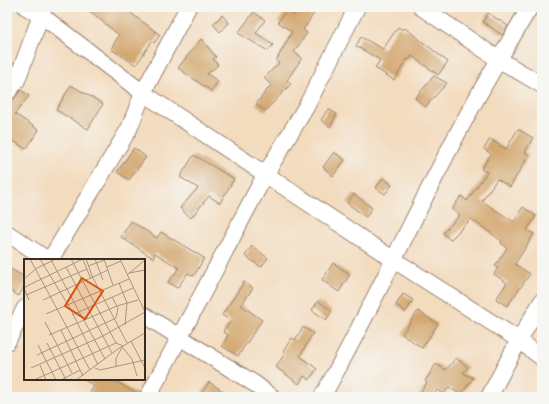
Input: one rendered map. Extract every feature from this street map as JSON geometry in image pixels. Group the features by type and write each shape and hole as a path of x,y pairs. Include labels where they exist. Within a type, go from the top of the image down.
{"street":[{"path":"26,7 43,12 143,93 394,260 519,340 542,358"},
{"path":"50,259 129,129 143,93 188,7"},
{"path":"148,397 181,337 265,175 306,107 357,7"},
{"path":"420,7 498,59 542,84"},
{"path":"322,397 348,350 452,144 498,59 530,7"},
{"path":"7,93 17,80 43,12"},
{"path":"7,233 47,259"},
{"path":"489,397 519,340 542,302"},
{"path":"7,342 24,310"},
{"path":"145,317 181,337 255,384 272,397"}],"building":[{"path":"85,7 123,7 160,35 154,43 152,41 136,65 111,49 119,35"},
{"path":"299,7 318,7 303,30 307,33 294,52 302,58 287,80 291,84 265,111 256,104 271,85 264,78 279,63 276,61 292,32 278,22 286,11 293,16"},
{"path":"254,12 265,20 256,33 273,45 268,51 238,33"},
{"path":"488,13 508,26 502,35 483,22"},
{"path":"222,15 229,23 220,32 213,24"},
{"path":"398,27 403,30 405,28 448,62 438,75 412,56 409,60 407,59 394,80 375,68 380,60 356,46 361,37 383,49"},
{"path":"201,39 216,57 213,59 218,65 207,74 218,81 211,91 178,68"},
{"path":"434,76 447,83 425,107 415,98"},
{"path":"71,85 103,104 88,129 56,110"},
{"path":"21,90 29,96 15,114 39,130 26,149 7,137 7,102 14,99"},
{"path":"328,109 337,114 330,127 321,120"},
{"path":"518,129 533,138 525,152 529,155 510,187 497,179 482,201 514,222 523,207 536,216 527,230 534,234 515,264 530,274 507,306 496,299 507,283 494,274 498,268 495,266 507,248 501,243 502,241 471,219 450,240 443,233 460,215 452,209 461,196 467,201 487,172 481,169 491,154 484,149 490,139 506,149"},
{"path":"134,148 146,157 129,180 117,172"},
{"path":"334,152 345,160 333,176 323,167"},
{"path":"194,155 234,179 220,203 209,196 191,218 180,208 198,188 180,177"},
{"path":"383,178 392,185 385,194 376,188"},
{"path":"354,194 372,208 366,217 347,203"},
{"path":"131,221 157,238 161,232 204,258 194,276 188,273 177,288 168,282 179,268 155,253 153,258 121,237"},
{"path":"252,246 268,258 261,267 245,256"},
{"path":"333,263 350,274 339,292 322,280"},
{"path":"7,267 24,276 24,286 19,296 7,289"},
{"path":"244,282 253,288 241,305 262,320 238,356 222,346 228,335 223,331 231,321 222,315"},
{"path":"403,294 413,300 406,312 396,305"},
{"path":"318,301 332,311 326,320 312,310"},
{"path":"418,311 438,324 422,348 402,334"},
{"path":"303,327 313,333 300,356 317,369 309,380 304,376 299,384 276,367 285,353 283,351 292,338 295,340"},
{"path":"456,358 468,367 463,373 473,378 461,395 449,387 444,394 437,390 432,397 417,397 427,383 425,381 436,364 446,370"},
{"path":"85,380 118,380 117,382 139,395 139,397 88,397 94,386"},
{"path":"209,382 232,397 199,397"}]}
